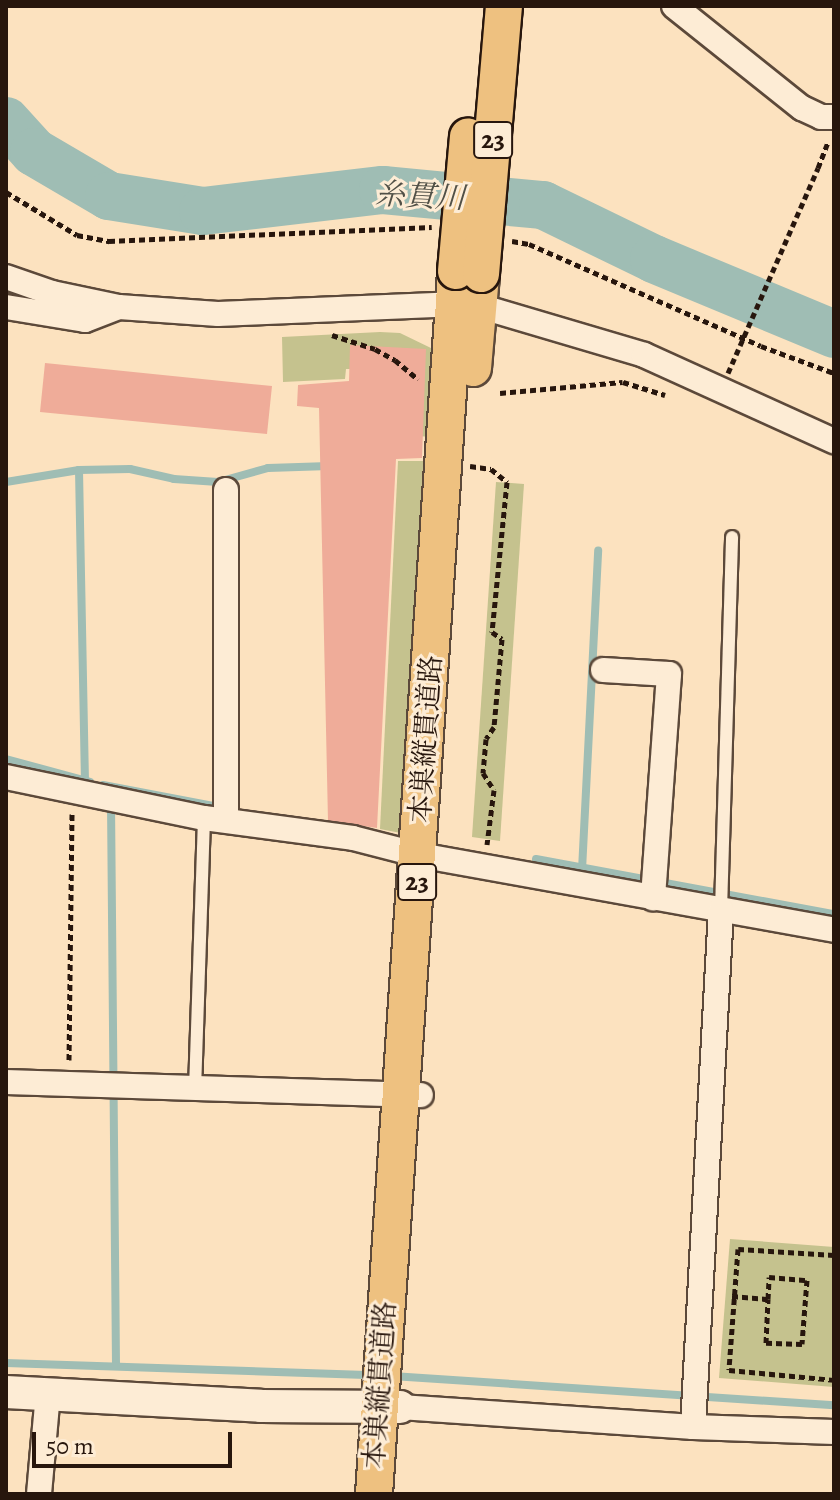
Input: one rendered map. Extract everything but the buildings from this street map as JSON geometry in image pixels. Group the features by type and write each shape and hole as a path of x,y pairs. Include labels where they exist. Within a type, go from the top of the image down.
{"main road":[{"name":"23","path":"467,289 479,6"},
{"name":"23","path":"467,289 504,6"},
{"name":"本巣縦貫道路","path":"429,857 465,465 467,289"},
{"name":"本巣縦貫道路","path":"374,1494 389,1407 467,289"},
{"name":"本巣縦貫道路","path":"389,1407 397,1494"}],"street":[{"path":"674,6 802,108 821,117 831,128"},
{"path":"6,277 52,293 119,307 218,314 289,312 467,289 644,355 834,441"},
{"path":"6,307 85,320 119,307"},
{"path":"215,819 226,490"},
{"path":"603,670 669,674 653,898"},
{"path":"6,777 73,793 215,819 353,838 429,857 834,930"},
{"path":"693,1427 721,910"},
{"path":"6,1082 411,1095"},
{"path":"6,1392 261,1406 389,1407 693,1427 834,1432"},
{"path":"39,1494 48,1394"}],"lane":[{"path":"721,910 732,537"},
{"path":"195,1090 215,819"}],"path":[{"path":"728,373 818,168 831,128"},
{"path":"6,192 77,235 109,241 421,225 437,228"},
{"path":"498,239 529,244 761,346 834,373"},
{"path":"289,312 339,338 395,360 421,383"},
{"path":"500,393 623,382 668,396"},
{"path":"465,465 491,469 507,482 492,632 502,639 494,727 486,739 483,773 494,790 484,867"},
{"path":"69,1084 73,793"},
{"path":"834,1255 738,1249 729,1370 834,1380"},
{"path":"769,1277 807,1280 802,1344 766,1343 768,1299 769,1277"},
{"path":"701,1294 768,1299"}],"shaded area":[{"path":"400,333 433,349 432,437 388,434 388,369 346,369 345,379 283,382 282,337"},
{"path":"398,461 433,461 406,834 380,829"},
{"path":"496,482 524,484 500,841 472,837"},
{"path":"730,1239 834,1247 834,1387 719,1378"}],"waterway":[{"name":"糸貫川","path":"6,121 34,152 109,196 203,211 383,190 543,205 654,259 834,334"},
{"path":"6,482 79,470 130,469 174,479 218,482 268,468 329,466"},
{"path":"79,470 85,781"},
{"path":"582,870 598,550"},
{"path":"6,759 90,782"},
{"path":"103,785 224,808"},
{"path":"111,803 116,1366"},
{"path":"536,859 834,914"},
{"path":"6,1363 374,1375"},
{"path":"392,1376 834,1405"}]}
